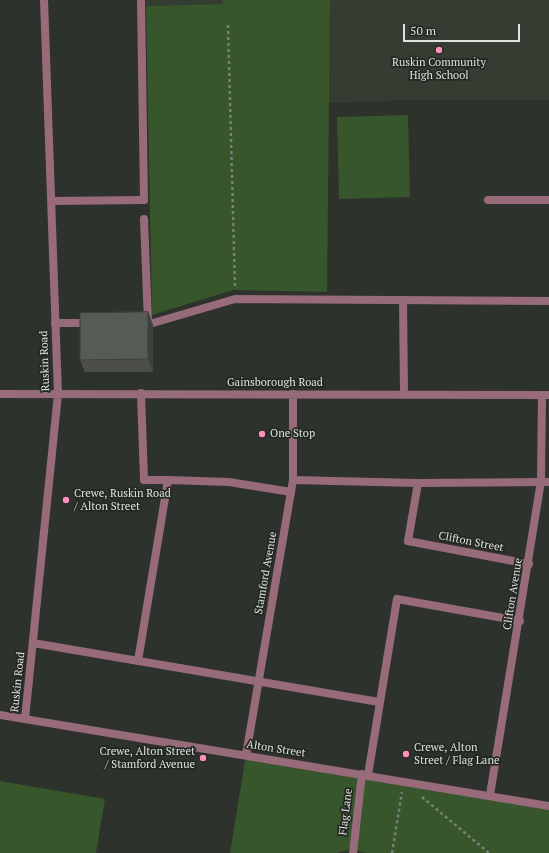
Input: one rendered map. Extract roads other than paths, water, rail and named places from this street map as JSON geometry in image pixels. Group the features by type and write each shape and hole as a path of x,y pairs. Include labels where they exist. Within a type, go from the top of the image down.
{"street":[{"name":"Ruskin Road","path":"26,719 58,394 44,0"},
{"path":"52,201 144,200 141,0"},
{"path":"488,200 549,200"},
{"path":"144,219 148,323"},
{"path":"132,323 148,323 235,299 549,301"},
{"path":"403,300 404,394"},
{"path":"55,323 101,323"},
{"name":"Gainsborough Road","path":"0,394 545,395"},
{"path":"141,394 144,480 229,482 291,492"},
{"name":"Stamford Avenue","path":"246,755 293,480 293,394"},
{"name":"Clifton Avenue","path":"490,795 529,564 545,482 545,395"},
{"path":"138,661 168,480"},
{"path":"293,480 418,483 545,482"},
{"name":"Clifton Street","path":"418,483 408,541 529,564"},
{"name":"Flag Lane","path":"353,851 396,599 520,621"},
{"path":"33,643 379,702"},
{"name":"Alton Street","path":"0,715 490,795 549,806"}],"place":[{"name":"Ruskin Community High School","path":"439,50"},
{"name":"One Stop","path":"262,434"},
{"name":"Crewe, Ruskin Road / Alton Street","path":"66,500"},
{"name":"Crewe, Alton Street / Flag Lane","path":"406,754"},
{"name":"Crewe, Alton Street / Stamford Avenue","path":"203,758"}]}
